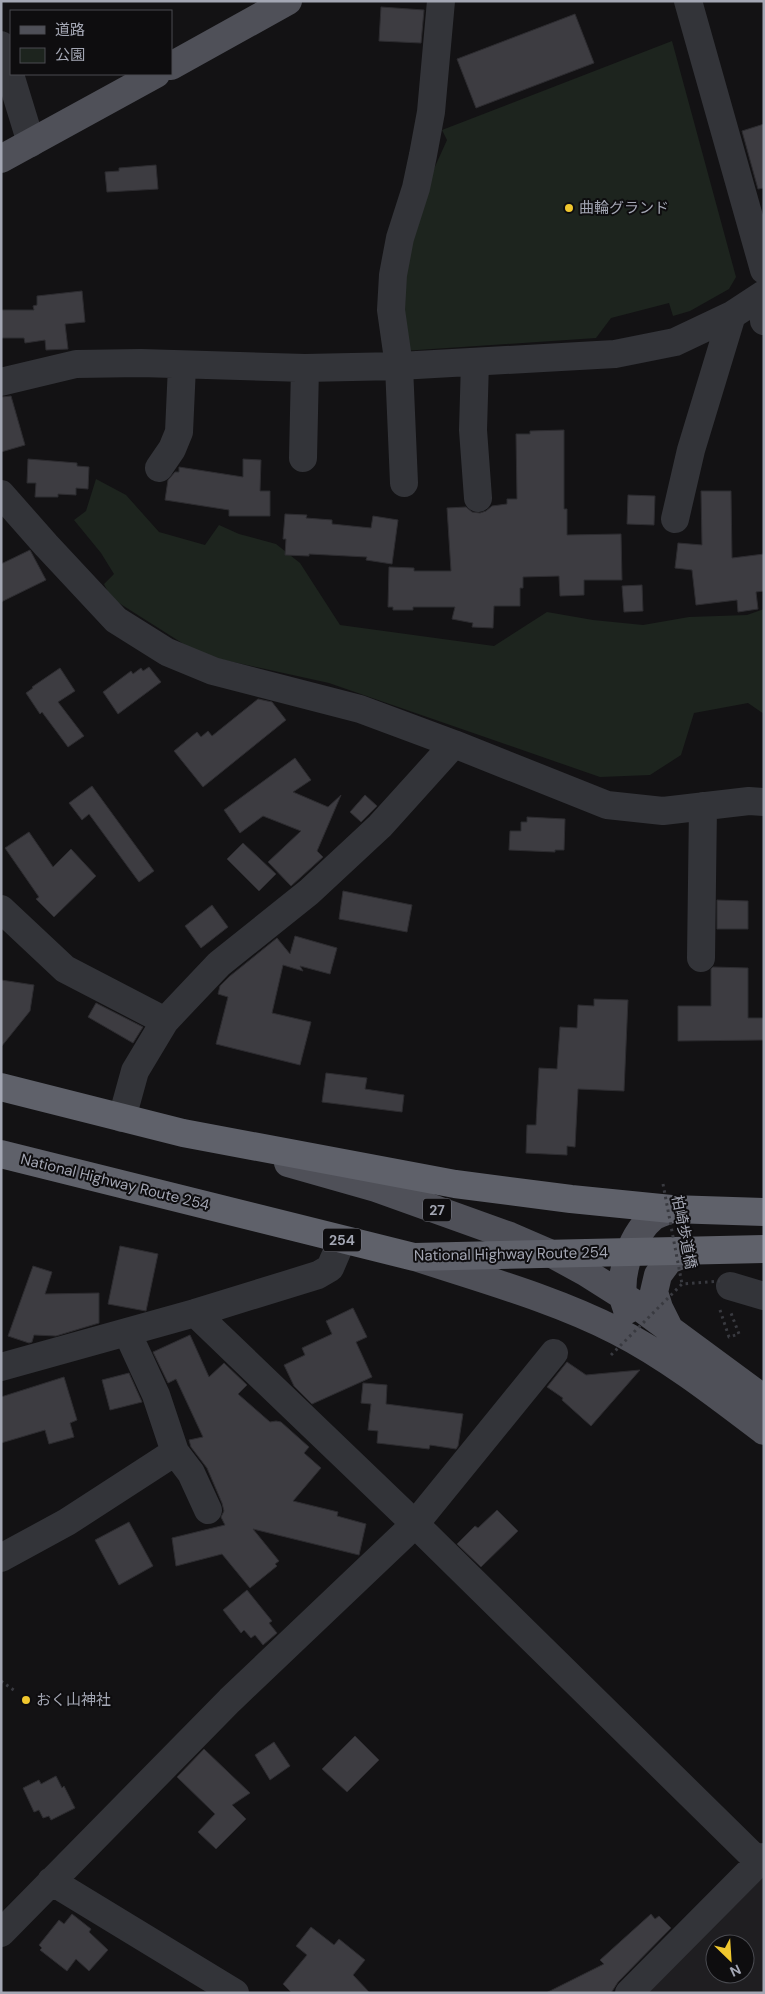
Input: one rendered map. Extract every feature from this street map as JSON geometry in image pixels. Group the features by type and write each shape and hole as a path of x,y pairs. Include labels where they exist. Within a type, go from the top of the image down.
{"highway":[{"path":"1,1087 182,1133 455,1184 571,1200 667,1196 764,1212"},
{"name":"National Highway Route 254","path":"1,1154 414,1257 764,1249"}],"main road":[{"path":"172,65 288,1"},
{"path":"1,159 154,75"},
{"name":"27","path":"182,1133 376,1188 510,1236 554,1255 623,1296 663,1342 764,1431"},
{"path":"623,1296 624,1276 629,1252 639,1232 654,1217 667,1196"},
{"path":"663,1342 659,1308 654,1292 658,1275 669,1260 692,1251"},
{"name":"27","path":"414,1257 544,1300 619,1332 663,1342 764,1399"}],"street":[{"path":"404,483 398,366 391,310 393,275 400,238 416,188 431,112 441,1"},
{"path":"1,382 76,364 141,363 182,366 305,368 398,366 615,354 675,342 732,315 763,296 688,1"},
{"path":"1,45 10,74"},
{"path":"10,75 31,143"},
{"path":"674,518 693,441 732,315"},
{"path":"475,362 473,430 478,498"},
{"path":"159,468 172,449 179,432 182,366"},
{"path":"303,458 305,368"},
{"path":"1,494 46,546 116,620 167,652 213,671 360,709 607,805 663,811 764,802"},
{"path":"122,1118 135,1071 165,1021 219,964 309,892 380,826 454,744"},
{"path":"701,958 703,806"},
{"path":"1,909 65,970 165,1021"},
{"path":"1,1367 286,1286 330,1268 342,1240"},
{"path":"725,1284 764,1296"},
{"path":"195,1313 761,1860 629,1993"},
{"path":"127,1332 156,1395 175,1452 191,1473 208,1510"},
{"path":"1,1933 230,1700 415,1524 554,1353"},
{"path":"1,1558 67,1522 175,1452"},
{"path":"51,1881 235,1993"}],"path":[{"name":"柏崎歩道橋","path":"667,1196 682,1284"},
{"name":"柏崎歩道橋","path":"610,1355 682,1284 725,1284"},
{"path":"1,1681 14,1691"}],"shaded area":[{"path":"764,1872 764,1993 646,1993"}],"green space":[{"name":"曲輪グランド","path":"672,41 736,277 729,289 690,311 673,316 669,303 611,318 596,338 403,351 401,296 412,234 428,182 447,140 442,130"},
{"path":"96,479 126,495 159,532 205,545 219,525 239,534 276,544 300,563 340,625 494,646 547,612 593,620 643,625 689,617 747,615 764,609 764,714 748,703 694,713 681,755 650,775 600,777 329,683 201,655 111,598 104,584 114,574 101,553 74,520 86,511"}],"building":[{"path":"381,7 424,10 421,43 379,41"},
{"path":"575,14 594,63 476,108 457,59"},
{"path":"764,124 764,188 758,189 742,131"},
{"path":"156,165 158,189 107,192 105,172 119,171 119,168"},
{"path":"82,291 85,322 65,324 68,349 46,350 45,340 25,343 24,338 1,338 1,310 34,310 33,306 37,305 37,296"},
{"path":"11,396 25,445 1,452 1,397"},
{"path":"564,430 564,509 567,509 567,535 621,534 622,580 584,580 584,595 560,596 559,576 523,577 523,588 520,588 520,606 494,606 493,628 472,627 473,623 452,619 455,607 413,607 413,610 393,610 393,607 388,607 389,567 414,568 414,571 451,571 447,508 466,507 472,512 480,513 492,506 507,504 507,499 517,499 516,434 530,434 530,431"},
{"path":"28,459 77,463 77,466 89,467 88,489 76,488 76,495 58,494 58,497 35,497 36,483 27,483"},
{"path":"243,459 261,460 260,491 270,491 270,516 229,516 229,510 165,500 168,480 175,472 179,472 179,467 243,477"},
{"path":"701,491 731,491 732,558 764,554 764,591 756,592 758,609 738,612 737,600 696,605 692,570 675,568 678,543 702,545"},
{"path":"628,495 655,496 654,525 627,524"},
{"path":"285,514 307,515 306,518 332,520 332,524 371,528 373,516 398,520 392,564 366,560 367,557 309,554 309,556 285,555 286,539 283,539"},
{"path":"30,550 46,580 1,602 1,564"},
{"path":"642,585 643,611 624,612 622,586"},
{"path":"149,667 161,682 118,714 103,692 131,671 133,674 141,668 143,671"},
{"path":"60,668 75,691 58,702 84,736 68,747 42,712 40,714 26,693"},
{"path":"258,699 272,702 286,720 203,787 174,751 197,732 201,737 208,731 212,736"},
{"path":"295,758 311,780 293,792 328,807 341,795 317,851 323,857 291,886 268,862 301,831 263,816 240,833 224,810"},
{"path":"92,786 154,871 139,882 89,814 82,820 69,803"},
{"path":"365,795 377,806 361,822 350,812"},
{"path":"527,817 565,819 564,850 555,850 555,852 509,850 510,831 521,831 521,822 527,822"},
{"path":"29,832 53,867 71,849 96,876 54,917 36,899 39,897 5,848"},
{"path":"243,843 276,874 259,891 227,859"},
{"path":"343,891 412,905 407,932 339,919"},
{"path":"717,900 748,901 748,929 717,929"},
{"path":"212,905 228,927 201,948 185,926"},
{"path":"295,936 337,948 330,974 300,966 303,971 283,965 272,1013 311,1022 300,1065 216,1044 228,997 218,994 220,986 277,938 290,954"},
{"path":"713,967 748,968 748,1018 764,1018 764,1040 678,1041 678,1006 711,1006 711,969"},
{"path":"1,980 34,985 30,1011 1,1047"},
{"path":"594,999 628,1000 624,1091 578,1089 575,1147 567,1146 567,1155 526,1153 527,1125 536,1125 539,1068 557,1069 560,1027 577,1028 578,1005 594,1006"},
{"path":"96,1003 143,1027 133,1043 88,1017"},
{"path":"326,1073 367,1078 365,1089 404,1095 402,1112 322,1102"},
{"path":"120,1246 158,1254 146,1311 108,1304"},
{"path":"33,1266 52,1272 45,1294 99,1293 99,1323 56,1336 34,1335 32,1342 29,1343 8,1336"},
{"path":"353,1308 367,1337 356,1342 372,1377 312,1404 294,1386 284,1365 305,1355 302,1348 332,1334 326,1321"},
{"path":"190,1335 209,1377 224,1363 247,1385 238,1394 270,1422 281,1422 309,1447 304,1453 321,1468 293,1501 338,1512 337,1516 366,1524 359,1555 253,1529 279,1561 275,1564 277,1566 250,1588 222,1554 176,1566 172,1538 225,1525 221,1517 224,1511 222,1503 207,1468 191,1447 189,1440 203,1437 176,1379 168,1383 153,1352"},
{"path":"567,1362 586,1375 640,1370 591,1426 562,1400 563,1398 547,1387"},
{"path":"129,1373 142,1402 110,1410 102,1380"},
{"path":"64,1377 77,1420 70,1423 74,1437 49,1444 45,1430 1,1443 1,1397"},
{"path":"363,1383 387,1385 386,1404 463,1414 456,1449 430,1445 429,1449 377,1443 378,1431 368,1430 371,1404 361,1403"},
{"path":"497,1510 518,1531 481,1567 457,1544 475,1526 478,1528"},
{"path":"129,1522 153,1566 119,1585 95,1540"},
{"path":"247,1590 272,1621 269,1623 277,1633 263,1645 255,1635 251,1638 244,1630 241,1633 223,1610"},
{"path":"355,1736 379,1760 347,1792 322,1769"},
{"path":"274,1742 290,1766 270,1780 255,1755"},
{"path":"204,1749 250,1793 232,1805 246,1819 216,1849 198,1832 215,1814 177,1777"},
{"path":"56,1776 62,1788 64,1786 75,1808 51,1820 49,1816 43,1818 39,1810 34,1812 23,1788 39,1780 41,1784"},
{"path":"72,1914 91,1929 89,1932 108,1950 89,1971 76,1959 67,1971 40,1950 42,1948 39,1945 59,1920 64,1924"},
{"path":"651,1914 655,1919 659,1916 671,1928 618,1982 611,1993 546,1993 604,1964 600,1960"},
{"path":"311,1927 334,1945 339,1939 365,1960 353,1975 370,1993 292,1993 283,1984 307,1955 296,1946"}],"place":[{"name":"曲輪グランド","path":"569,208"},
{"name":"おく山神社","path":"26,1700"}]}
